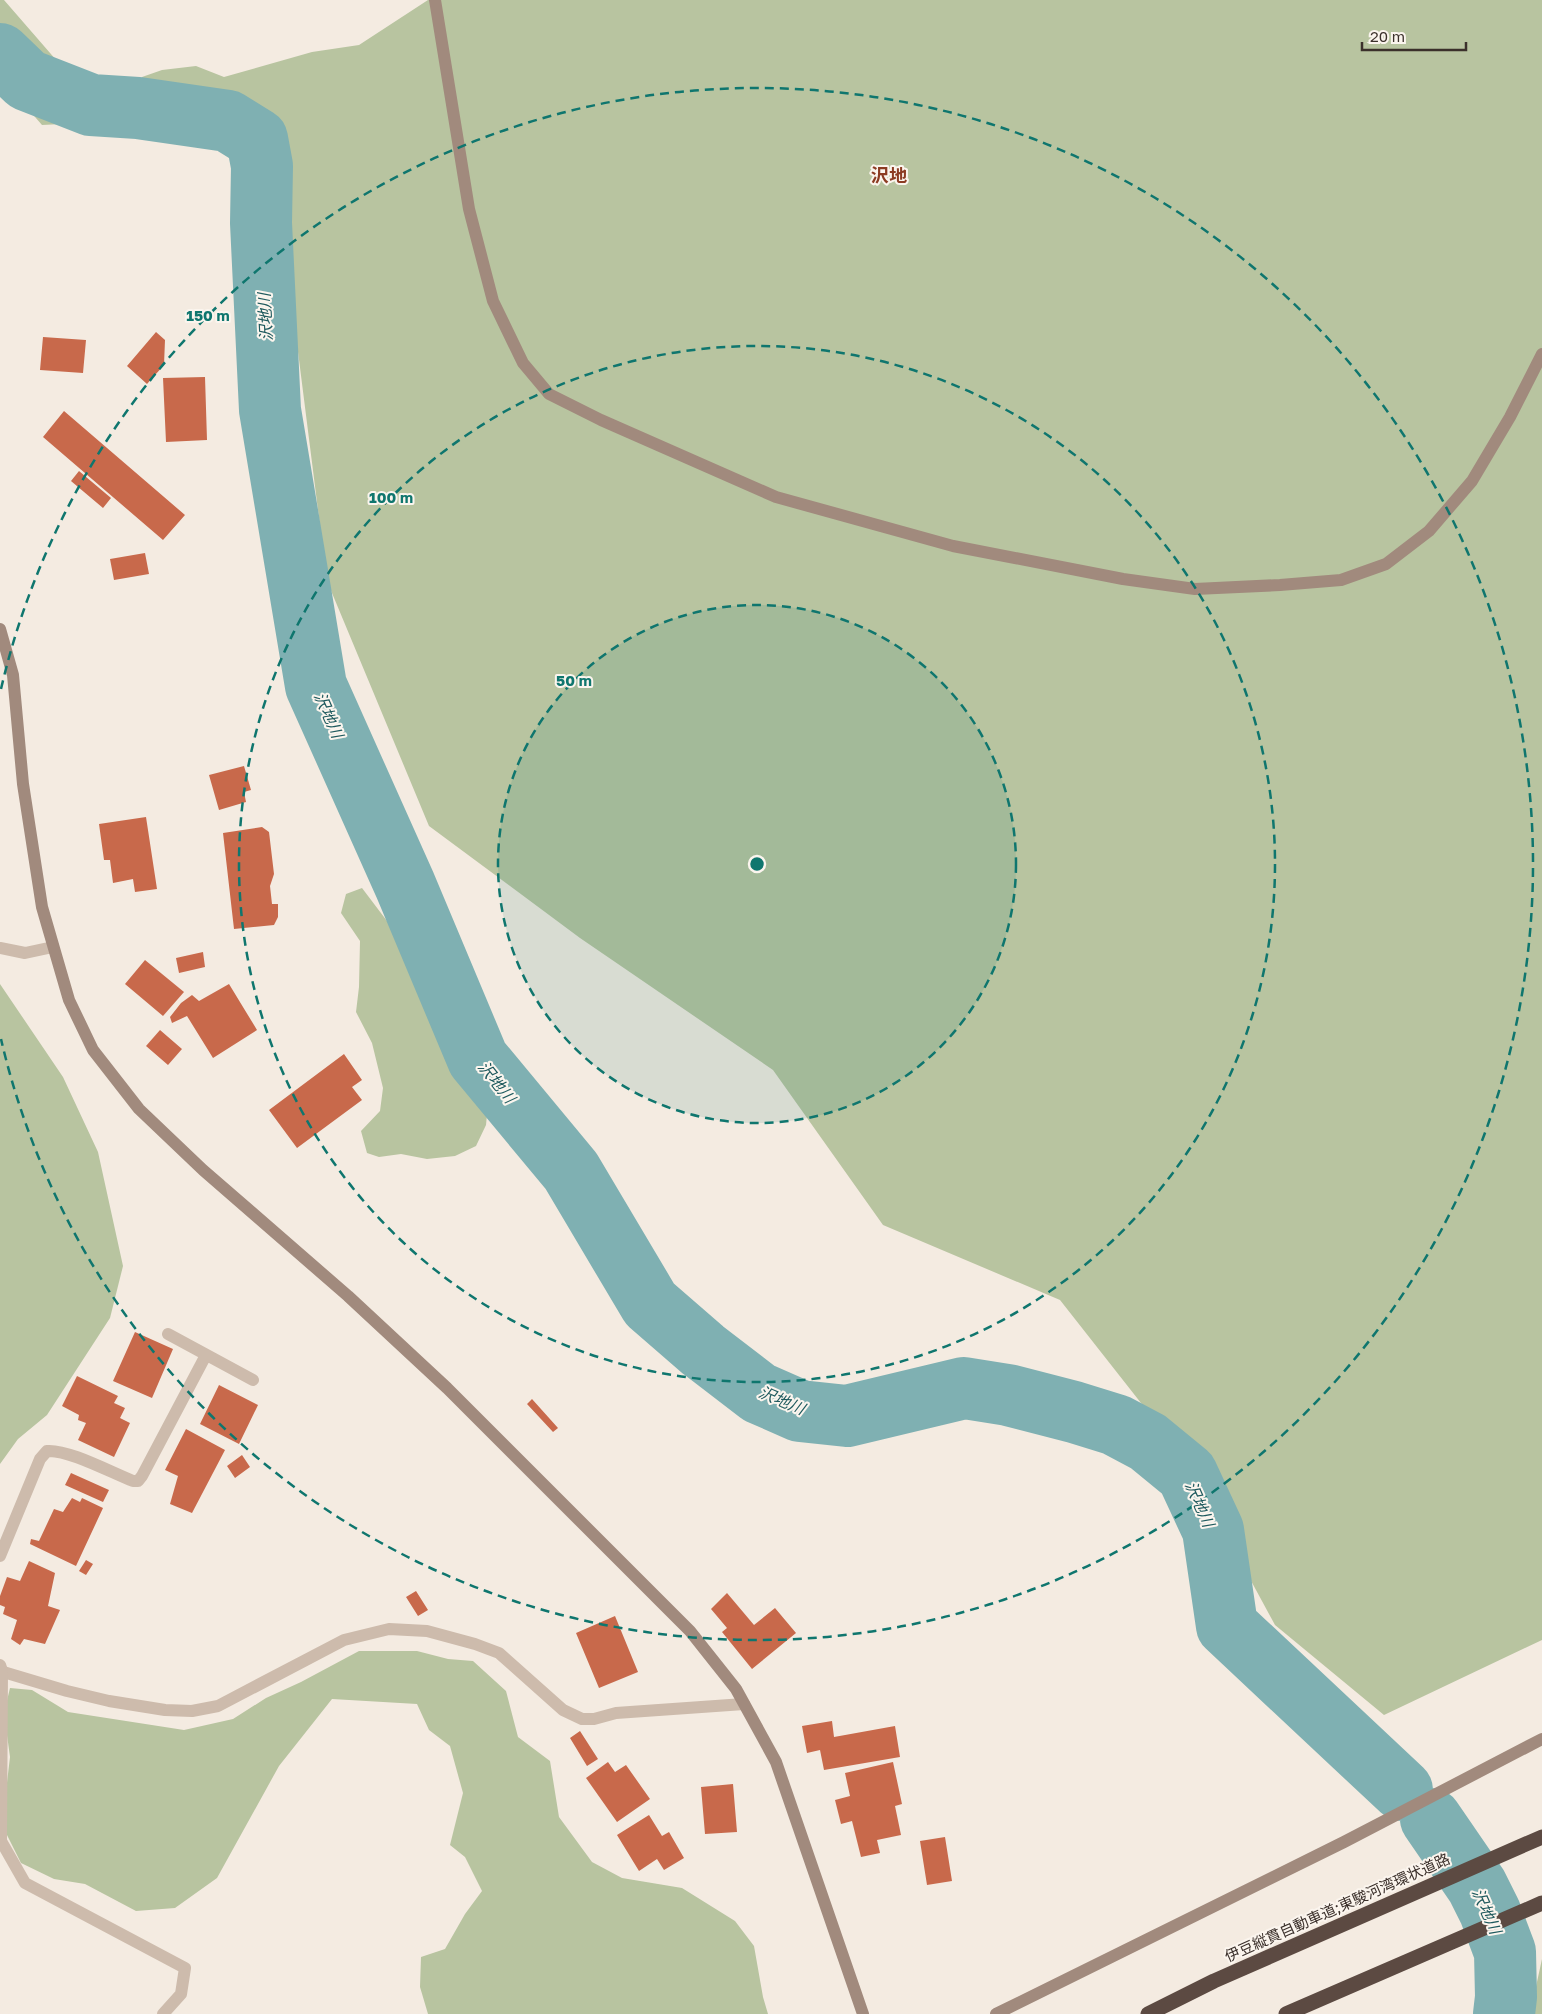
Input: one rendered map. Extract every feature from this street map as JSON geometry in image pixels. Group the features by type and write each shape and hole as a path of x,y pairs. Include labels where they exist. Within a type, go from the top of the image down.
{"highway":[{"name":"伊豆縦貫自動車道;東駿河湾環状道路","path":"1148,2014 1214,1981 1542,1838"},
{"path":"1286,2014 1542,1903"}],"street":[{"path":"435,0 470,209 493,301 523,363 549,394 601,420 776,497 953,546 1123,579 1195,589 1341,580 1386,564 1429,531 1472,481 1510,417 1542,354"},
{"path":"0,629 13,675 23,784 42,907 69,1000 93,1050 139,1109 203,1170 348,1296 447,1388 690,1631 736,1689 776,1762 863,2014"},
{"path":"0,948 25,954 54,947"},
{"path":"168,1334 254,1380"},
{"path":"0,1556 40,1460 47,1452 55,1451 69,1455 133,1481 138,1481 206,1355"},
{"path":"163,2014 181,1994 185,1968 26,1883 1,1840 1,1669 67,1691 109,1701 165,1710 192,1711 218,1706 344,1640 389,1629 427,1631 475,1644 499,1653 563,1710 582,1719 594,1719 616,1713 744,1704"},
{"path":"996,2014 1344,1842 1542,1739"}],"green space":[{"path":"0,0 4,0 57,61 83,71 101,85 101,122 42,125 22,102 0,93"},
{"path":"428,0 1542,0 1542,1640 1384,1715 1275,1625 1185,1459 1060,1300 883,1225 773,1070 580,938 429,826 327,581 285,249 283,151 254,110 207,105 186,97 163,96 140,89 142,77 162,70 196,66 224,77 312,52 359,45"},
{"path":"362,888 390,925 416,969 436,1026 466,1062 473,1086 488,1104 486,1125 476,1146 455,1156 427,1159 401,1154 379,1157 367,1153 361,1131 380,1111 383,1088 372,1043 356,1012 359,987 360,941 341,913 346,894"},
{"path":"0,984 63,1077 98,1152 123,1266 110,1318 47,1415 18,1439 0,1464"},
{"path":"359,1651 417,1651 448,1659 473,1661 506,1691 518,1737 550,1761 559,1817 592,1862 622,1878 682,1888 735,1921 754,1946 768,2014 428,2014 420,1987 421,1957 445,1949 465,1914 482,1891 465,1857 450,1845 463,1793 450,1746 429,1730 417,1704 332,1699 279,1766 217,1878 175,1908 136,1911 85,1884 54,1879 21,1863 2,1825 10,1757 4,1713 10,1688 32,1690 68,1712 184,1730 233,1719 266,1698 301,1682"},
{"path":"1542,1959 1542,2014 1530,2014"}],"building":[{"path":"156,332 165,340 164,365 147,384 127,366"},
{"path":"43,337 86,340 83,373 40,370"},
{"path":"205,377 207,440 166,442 163,378"},
{"path":"64,411 185,515 163,540 43,437"},
{"path":"79,471 111,498 103,508 71,481"},
{"path":"145,553 149,574 114,580 110,559"},
{"path":"244,766 251,790 244,792 246,802 219,810 209,775"},
{"path":"146,817 157,889 135,892 133,879 113,883 110,860 104,860 99,824"},
{"path":"262,827 269,832 274,874 270,886 272,904 278,904 278,917 274,925 234,929 223,833"},
{"path":"203,952 205,967 179,973 176,958"},
{"path":"145,960 184,992 163,1016 125,984"},
{"path":"229,984 257,1030 213,1058 187,1016 172,1023 170,1017 181,1003 192,995 199,1001"},
{"path":"160,1030 182,1049 168,1065 146,1046"},
{"path":"344,1054 362,1080 352,1087 362,1100 297,1148 269,1110"},
{"path":"135,1332 173,1349 152,1398 113,1381"},
{"path":"77,1376 118,1396 114,1403 125,1408 120,1418 130,1423 114,1457 78,1440 86,1423 78,1420 79,1415 62,1406"},
{"path":"219,1385 258,1405 239,1444 200,1424"},
{"path":"532,1399 558,1428 553,1432 527,1404"},
{"path":"186,1429 225,1450 192,1513 170,1504 178,1476 165,1470"},
{"path":"242,1455 250,1467 235,1478 227,1466"},
{"path":"71,1473 109,1490 103,1502 65,1485"},
{"path":"72,1498 80,1502 82,1498 103,1508 76,1566 30,1544 31,1539 39,1541 54,1509 63,1512"},
{"path":"86,1560 93,1564 86,1575 79,1571"},
{"path":"29,1561 55,1573 48,1606 60,1610 45,1644 24,1639 20,1645 11,1639 17,1620 3,1614 5,1607 0,1605 0,1596 7,1577 20,1581"},
{"path":"416,1591 428,1610 418,1616 406,1597"},
{"path":"727,1593 754,1625 775,1608 796,1633 752,1669 722,1632 727,1628 711,1609"},
{"path":"615,1616 638,1672 599,1688 576,1633"},
{"path":"832,1721 834,1737 895,1726 900,1757 824,1770 820,1750 807,1753 802,1726"},
{"path":"580,1731 598,1759 587,1766 570,1738"},
{"path":"608,1762 615,1772 626,1765 650,1799 617,1822 586,1778"},
{"path":"893,1762 902,1804 895,1806 901,1835 877,1840 880,1853 861,1857 852,1821 841,1824 835,1800 850,1796 845,1773"},
{"path":"733,1784 737,1832 705,1834 701,1787"},
{"path":"649,1815 662,1836 669,1832 684,1858 664,1870 657,1859 639,1871 617,1835"},
{"path":"945,1837 952,1881 927,1885 920,1841"}],"waterway":[{"name":"沢地川","path":"0,54 27,80 91,105 138,108 228,121 257,139 262,166 261,223 270,410 316,686 405,885 478,1059 571,1171 650,1304 703,1350 759,1393 800,1411 847,1416 964,1388 1008,1395 1074,1412 1116,1425 1148,1442 1187,1474 1213,1530 1227,1626 1402,1790"},
{"name":"沢地川","path":"1431,1819 1477,1886 1490,1912 1505,1952 1506,1997 1504,2014"}],"district":[{"name":"沢地","path":"889,175"}]}
